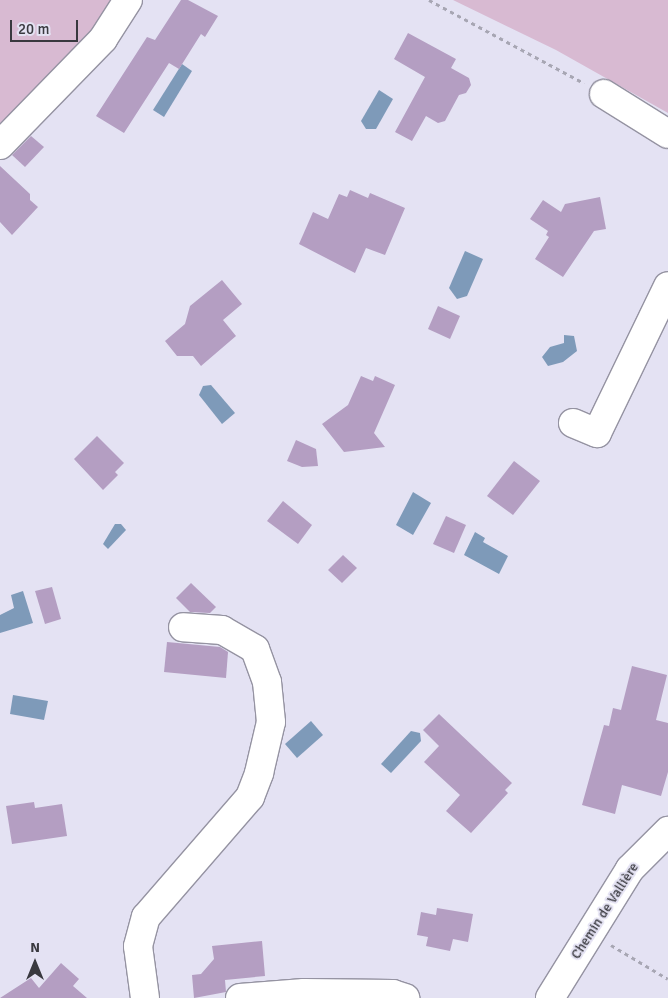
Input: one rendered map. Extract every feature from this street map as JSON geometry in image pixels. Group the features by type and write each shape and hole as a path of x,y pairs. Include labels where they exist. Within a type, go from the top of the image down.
{"street":[{"path":"0,145 103,39 128,0"},
{"path":"604,94 668,134"},
{"path":"573,423 596,433 668,286"},
{"path":"145,998 138,946 146,917 250,797 259,773 271,722 267,682 255,649 222,630 183,627"},
{"name":"Chemin de Vallière","path":"550,998 589,932 630,870 668,831"},
{"path":"240,998 304,993 393,994 405,998"}],"path":[{"path":"429,0 604,94"},
{"path":"589,932 668,978"}],"shaded area":[{"path":"0,0 120,0 96,36 0,123"},
{"path":"453,0 668,0 668,113 556,50"}],"water":[{"path":"182,64 192,71 164,117 153,110"},
{"path":"379,90 393,99 376,129 366,129 361,121"},
{"path":"465,251 483,259 467,296 457,299 449,288"},
{"path":"564,335 574,336 577,351 563,362 548,366 542,357 550,347 564,343"},
{"path":"211,385 235,413 222,424 199,395 203,386"},
{"path":"413,492 431,503 413,535 396,525"},
{"path":"115,524 121,524 126,530 108,549 103,544"},
{"path":"475,532 485,538 483,542 508,556 499,574 464,555"},
{"path":"23,591 33,623 0,633 0,615 14,608 11,595"},
{"path":"13,695 48,701 44,720 10,714"},
{"path":"311,721 323,735 297,758 285,744"},
{"path":"411,731 420,733 421,741 391,773 381,764"}],"building":[{"path":"181,0 188,0 218,16 205,37 201,34 179,69 169,63 124,133 96,116 147,37 155,40"},
{"path":"408,33 456,59 451,68 469,78 471,85 466,93 459,95 445,121 438,123 426,116 412,141 395,132 425,77 394,59"},
{"path":"31,136 44,147 25,167 12,155"},
{"path":"0,166 30,194 30,200 38,207 12,235 0,222"},
{"path":"350,190 368,198 370,193 405,208 385,255 366,248 355,273 299,244 313,212 328,219 339,194 347,197"},
{"path":"600,197 606,229 594,231 563,277 535,259 549,237 546,235 548,231 530,219 543,200 561,212 565,204"},
{"path":"222,280 242,304 223,320 236,336 201,366 193,356 177,356 165,341 185,324 190,306"},
{"path":"438,306 460,316 450,339 428,329"},
{"path":"361,376 373,381 375,376 395,385 374,433 385,447 344,452 322,424 348,405"},
{"path":"97,436 124,463 115,472 118,475 103,490 74,459"},
{"path":"296,440 316,449 318,466 302,467 287,461"},
{"path":"514,461 540,481 513,515 487,496"},
{"path":"283,501 312,525 298,544 267,521"},
{"path":"446,516 466,525 454,553 433,544"},
{"path":"343,555 357,568 342,583 328,570"},
{"path":"191,583 216,607 210,613 190,612 176,598"},
{"path":"52,587 61,619 45,624 35,591"},
{"path":"167,642 220,647 228,652 226,678 164,672"},
{"path":"632,666 667,675 656,720 668,723 668,772 661,796 622,785 615,814 582,805 604,725 609,726 613,708 621,710"},
{"path":"439,714 512,783 505,790 508,793 471,833 446,811 460,795 424,762 439,746 423,730"},
{"path":"34,802 35,808 62,804 67,836 12,844 6,806"},
{"path":"437,908 473,914 468,942 453,939 450,951 426,946 428,937 417,935 421,912 436,915"},
{"path":"262,941 265,976 225,980 226,992 194,998 192,975 201,974 214,959 212,946"},
{"path":"61,963 79,979 73,986 87,998 0,998 31,978 39,988"}]}
